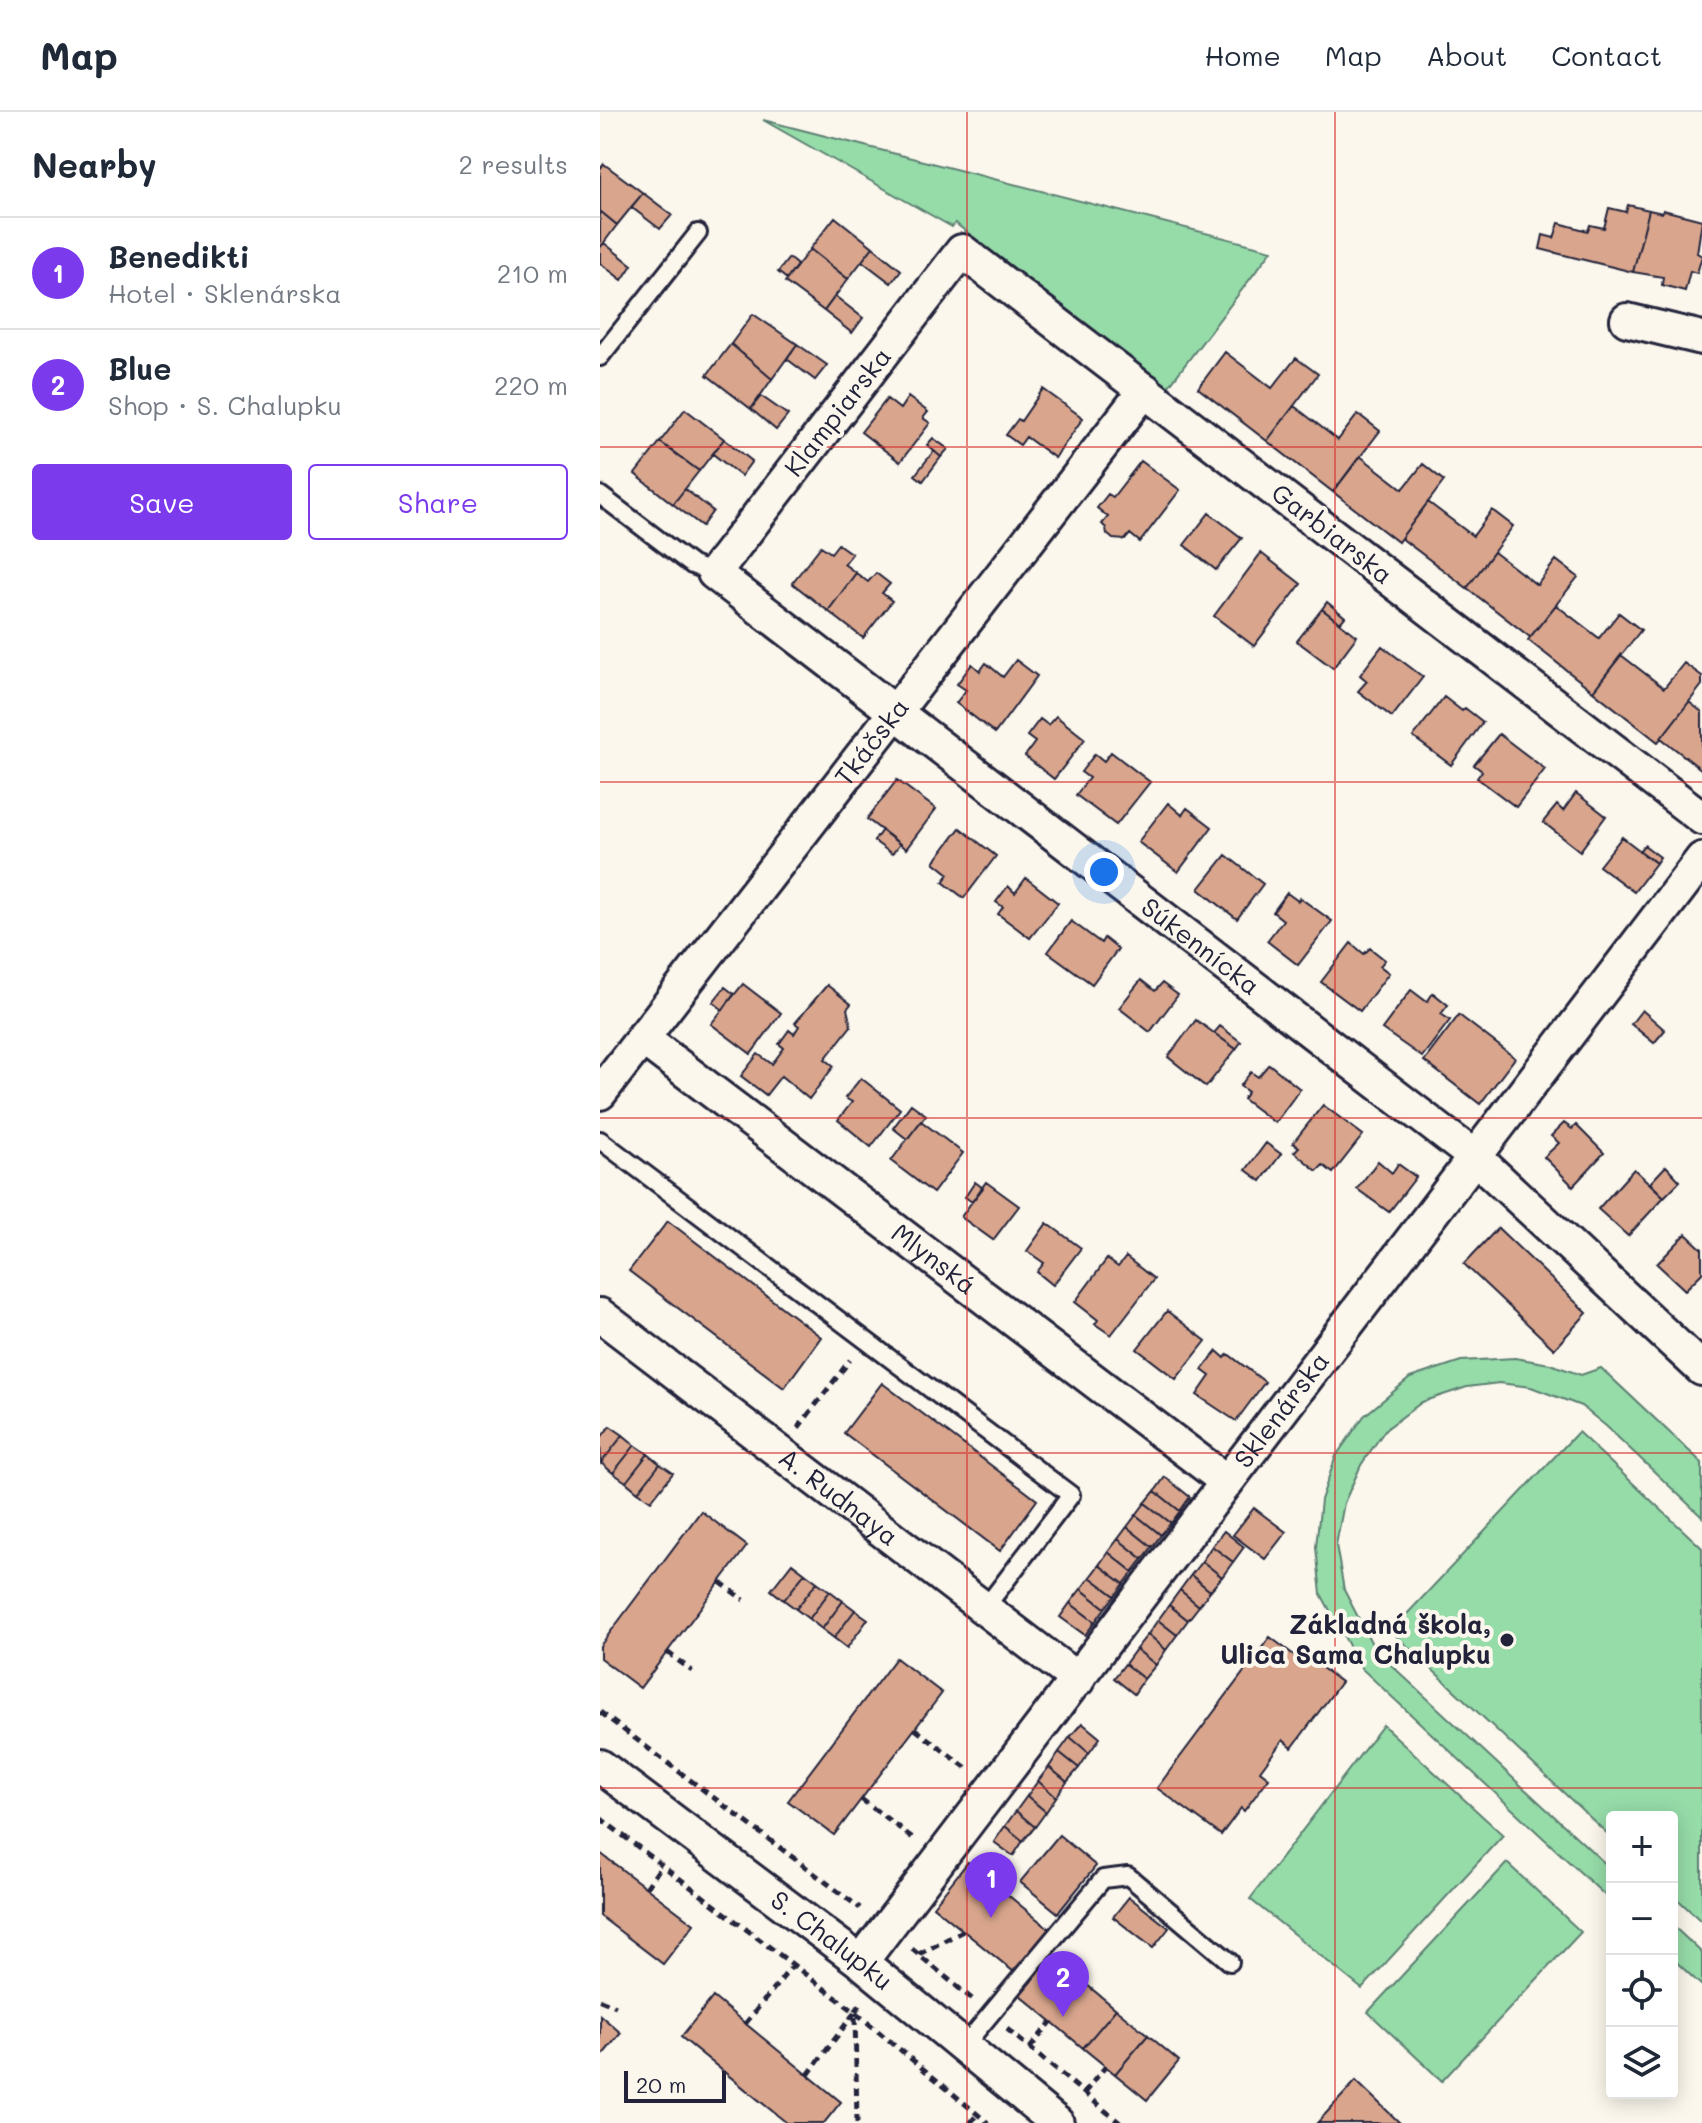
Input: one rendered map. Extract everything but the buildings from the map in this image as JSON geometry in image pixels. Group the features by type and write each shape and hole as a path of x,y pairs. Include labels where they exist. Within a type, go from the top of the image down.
{"street":[{"name":"Garbiarska","path":"962,251 1702,818"},
{"name":"Klampiarska","path":"714,573 962,251"},
{"path":"1627,320 1702,338"},
{"name":"Tkáčska","path":"600,1093 1145,390"},
{"name":"Súkennícka","path":"714,573 1476,1158 1702,1369"},
{"name":"Sklenárska","path":"861,1962 1702,859"},
{"name":"Mlynská","path":"642,1038 1226,1481"},
{"name":"A. Rudnaya","path":"600,1315 1078,1680"},
{"name":"S. Chalupku","path":"600,1766 861,1962 1057,2123"}],"lane":[{"path":"600,357 698,233"},
{"name":"Súkennícka","path":"600,495 692,565 714,573"},
{"path":"600,1140 1071,1495 985,1608"},
{"path":"964,2046 1103,1879 1128,1876 1230,1962"}],"path":[{"path":"780,1452 866,1340"},
{"path":"720,1582 744,1600"},
{"path":"667,1652 692,1671"},
{"path":"915,1729 994,1789"},
{"path":"861,1799 940,1859"},
{"path":"600,1818 855,2012 988,2123"},
{"path":"646,1888 662,1865"},
{"path":"919,1954 963,1931"},
{"path":"808,2075 868,1992 861,1962"},
{"path":"745,2024 793,1965"},
{"path":"600,2000 616,2006"},
{"path":"855,2012 857,2123"},
{"path":"1030,2048 1052,2021"},
{"path":"1084,2093 1106,2066"},
{"path":"970,2123 978,2114"}],"green space":[{"path":"763,120 1272,250 1168,387 955,223 952,227"},
{"path":"1515,1358 1550,1364 1581,1375 1601,1368 1702,1463 1702,1517 1581,1406 1531,1387 1499,1383 1467,1387 1422,1402 1385,1430 1361,1465 1344,1503 1336,1545 1344,1590 1375,1650 1606,1864 1606,1896 1361,1668 1321,1594 1316,1547 1321,1500 1336,1456 1364,1416 1410,1378 1461,1361"},
{"path":"1578,1432 1702,1548 1702,1922 1678,1900 1678,1811 1606,1811 1606,1832 1391,1631"},
{"path":"1383,1725 1503,1835 1362,1989 1250,1899"},
{"path":"1507,1863 1581,1932 1442,2081 1368,2012"},
{"path":"1678,1931 1702,1953 1702,1986 1678,1964"}],"place":[{"name":"Základná škola, Ulica Sama Chalupku","path":"1507,1640"},
{"name":"Benedikti","path":"991,1918"},
{"name":"Blue","path":"1063,2017"}]}
